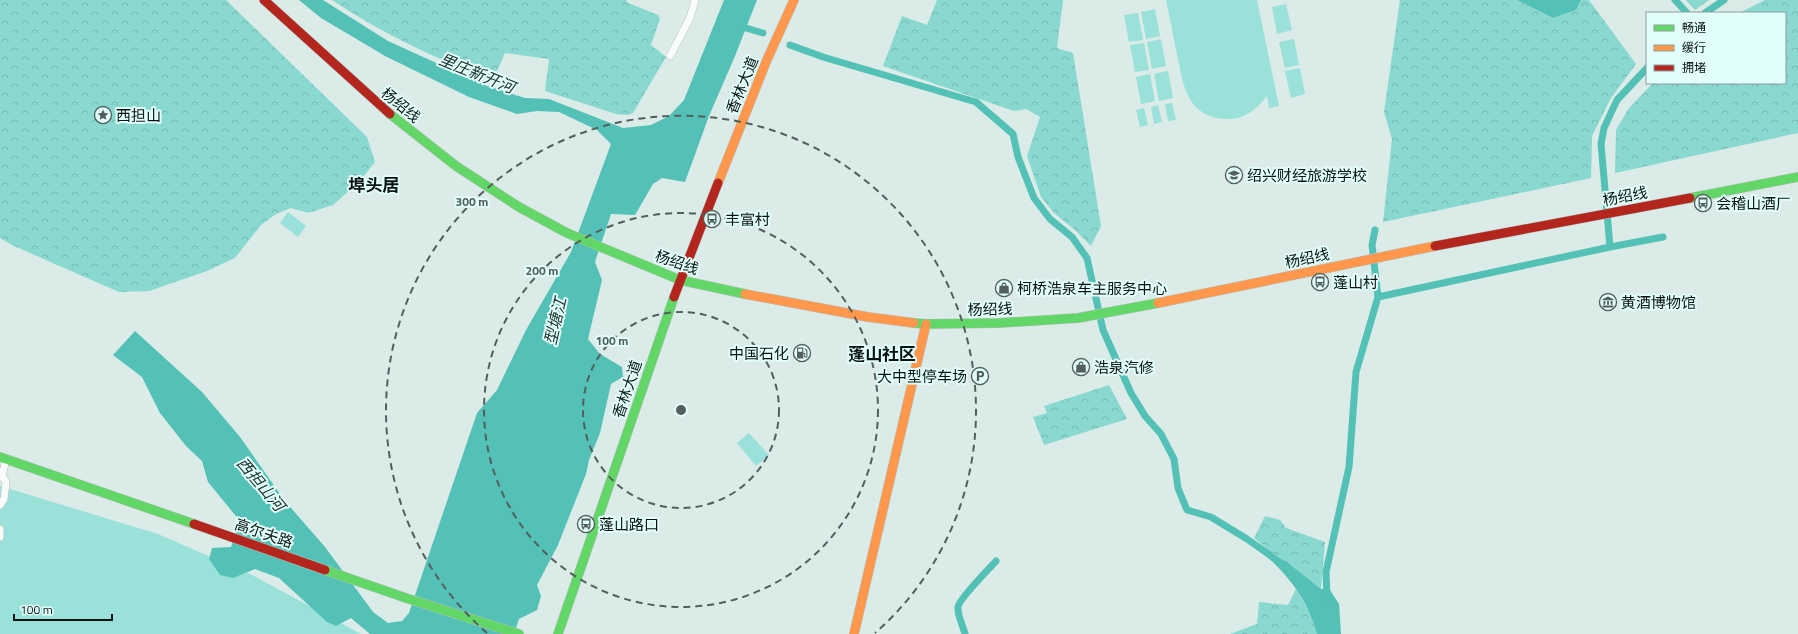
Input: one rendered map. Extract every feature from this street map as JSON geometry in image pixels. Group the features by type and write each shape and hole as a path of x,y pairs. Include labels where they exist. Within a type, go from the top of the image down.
{"main road":[{"name":"杨绍线","path":"264,0 380,106 456,166 519,207 567,233 680,280 721,290 868,317 926,324 999,323 1078,318 1208,294 1363,260 1798,177"},
{"name":"香林大道","path":"558,634 574,582 680,280 766,62 794,0"},
{"path":"854,634 926,324"},
{"name":"高尔夫路","path":"3,458 406,598 519,634"}],"street":[{"path":"670,56 690,18 695,0"},
{"path":"0,505 4,499 6,482 1,477 3,458"},
{"path":"0,529 0,537"}],"shaded area":[{"path":"1166,0 1257,0 1279,106 1269,108 1267,96 1250,113 1239,118 1227,119 1214,117 1203,113 1195,106 1189,98 1185,88"},
{"path":"1286,4 1292,30 1277,34 1272,7"},
{"path":"1155,9 1160,36 1146,39 1141,12"},
{"path":"1138,13 1143,40 1129,42 1124,15"},
{"path":"1161,39 1166,66 1152,69 1147,42"},
{"path":"1294,39 1299,65 1285,68 1279,42"},
{"path":"1144,43 1149,70 1135,72 1130,45"},
{"path":"1300,68 1305,94 1291,98 1285,71"},
{"path":"1168,71 1173,98 1159,101 1154,74"},
{"path":"1150,74 1155,101 1141,104 1136,77"},
{"path":"1172,103 1176,120 1168,121 1165,104"},
{"path":"1158,105 1162,122 1154,124 1151,107"},
{"path":"1144,108 1148,125 1140,127 1136,110"},
{"path":"288,212 306,226 298,237 280,223"},
{"path":"749,433 769,455 756,466 737,443"},
{"path":"0,486 158,534 252,575 361,634 0,634"}],"green space":[{"path":"0,0 226,0 367,137 375,162 359,182 333,205 308,213 291,208 276,214 261,225 235,258 207,271 149,291 119,292 14,246 0,238"},
{"path":"332,0 627,0 626,2 658,15 660,19 651,45 666,57 633,113 628,115 616,114 545,91 549,59 505,53 496,73 489,79 408,44 369,23"},
{"path":"937,0 1063,0 1057,48 1073,53 1101,226 1091,246 1075,230 1054,213 1041,197 1027,156 1040,117 1026,109 1014,111 883,66 902,16 927,25"},
{"path":"1400,0 1517,0 1553,18 1576,10 1581,0 1589,0 1636,64 1611,98 1592,136 1591,178 1383,222 1392,139 1384,112"},
{"path":"1686,0 1709,0 1695,10"},
{"path":"1765,0 1798,0 1798,133 1615,173 1616,130 1629,108 1652,84 1786,84 1786,12 1741,12"},
{"path":"1109,385 1127,419 1044,445 1033,417 1047,413 1044,406"},
{"path":"1265,516 1280,520 1286,528 1325,542 1321,589 1254,538"},
{"path":"1296,589 1313,618 1317,634 1230,634 1257,624 1259,602 1288,605"}],"water":[{"path":"299,0 323,0 388,41 487,86 525,98 549,99 623,128 651,125 669,116 684,100 724,0 757,0 709,116 685,182 662,178 653,184 635,215 611,214 595,262 602,280 588,339 600,354 622,367 623,377 611,384 600,433 589,460 586,474 558,545 537,585 541,596 537,610 519,619 514,634 370,634 351,618 336,626 327,622 279,578 255,569 233,578 220,575 209,559 212,548 231,547 240,521 208,482 202,461 186,446 160,413 142,377 113,355 135,331 202,392 240,437 285,501 325,547 373,612 388,623 402,621 409,613 477,413 497,390 526,330 571,252 611,144 597,130 559,112 537,111 517,114 469,97 385,56 321,18"},
{"path":"1517,0 1581,0 1576,10 1553,18"},
{"path":"1268,551 1288,563 1321,589 1330,590 1339,604 1341,634 1317,634 1309,611 1303,600 1290,581 1265,555"}],"waterway":[{"path":"1675,0 1686,12"},
{"path":"1706,12 1724,0"},
{"path":"739,26 763,33"},
{"path":"790,45 823,57 976,102 1013,134 1018,157 1034,198 1050,219 1072,237 1087,258 1103,330 1131,393 1145,416 1161,434 1174,459 1178,488 1187,510 1211,517 1274,558"},
{"path":"1610,247 1601,144 1604,128 1617,100 1646,69"},
{"path":"1375,230 1372,245 1378,297"},
{"path":"1327,598 1326,572 1349,467 1356,372 1378,297 1663,237"},
{"path":"965,634 958,613 958,607 969,591 996,561"}],"traffic: fast":[{"path":"390,114 456,166 519,207 567,233 680,280 745,294"},
{"path":"1690,198 1798,177"},
{"path":"558,634 674,297"},
{"path":"914,323 999,323 1078,318 1158,303"},
{"path":"0,457 194,524"},
{"path":"325,570 406,598 519,634"}],"traffic: slow":[{"path":"718,183 766,62 794,0"},
{"path":"1158,303 1435,246"},
{"path":"745,294 868,317 914,323"},
{"path":"854,634 926,324"}],"traffic: jam":[{"path":"264,0 390,114"},
{"path":"674,297 718,183"},
{"path":"1435,246 1690,198"},
{"path":"194,524 325,570"}],"place":[{"name":"西担山","path":"103,115"},
{"name":"绍兴财经旅游学校","path":"1234,175"},
{"name":"会稽山酒厂","path":"1703,203"},
{"name":"丰富村","path":"712,219"},
{"name":"蓬山村","path":"1320,282"},
{"name":"柯桥浩泉车主服务中心","path":"1004,288"},
{"name":"黄酒博物馆","path":"1608,302"},
{"name":"中国石化","path":"802,353"},
{"name":"浩泉汽修","path":"1081,367"},
{"name":"大中型停车场","path":"980,376"},
{"name":"蓬山路口","path":"586,524"}],"district":[{"name":"埠头居","path":"374,185"},
{"name":"蓬山社区","path":"882,354"}],"water label":[{"name":"里庄新开河","path":"477,73"},
{"name":"型塘江","path":"555,321"},
{"name":"西担山河","path":"261,484"}]}
